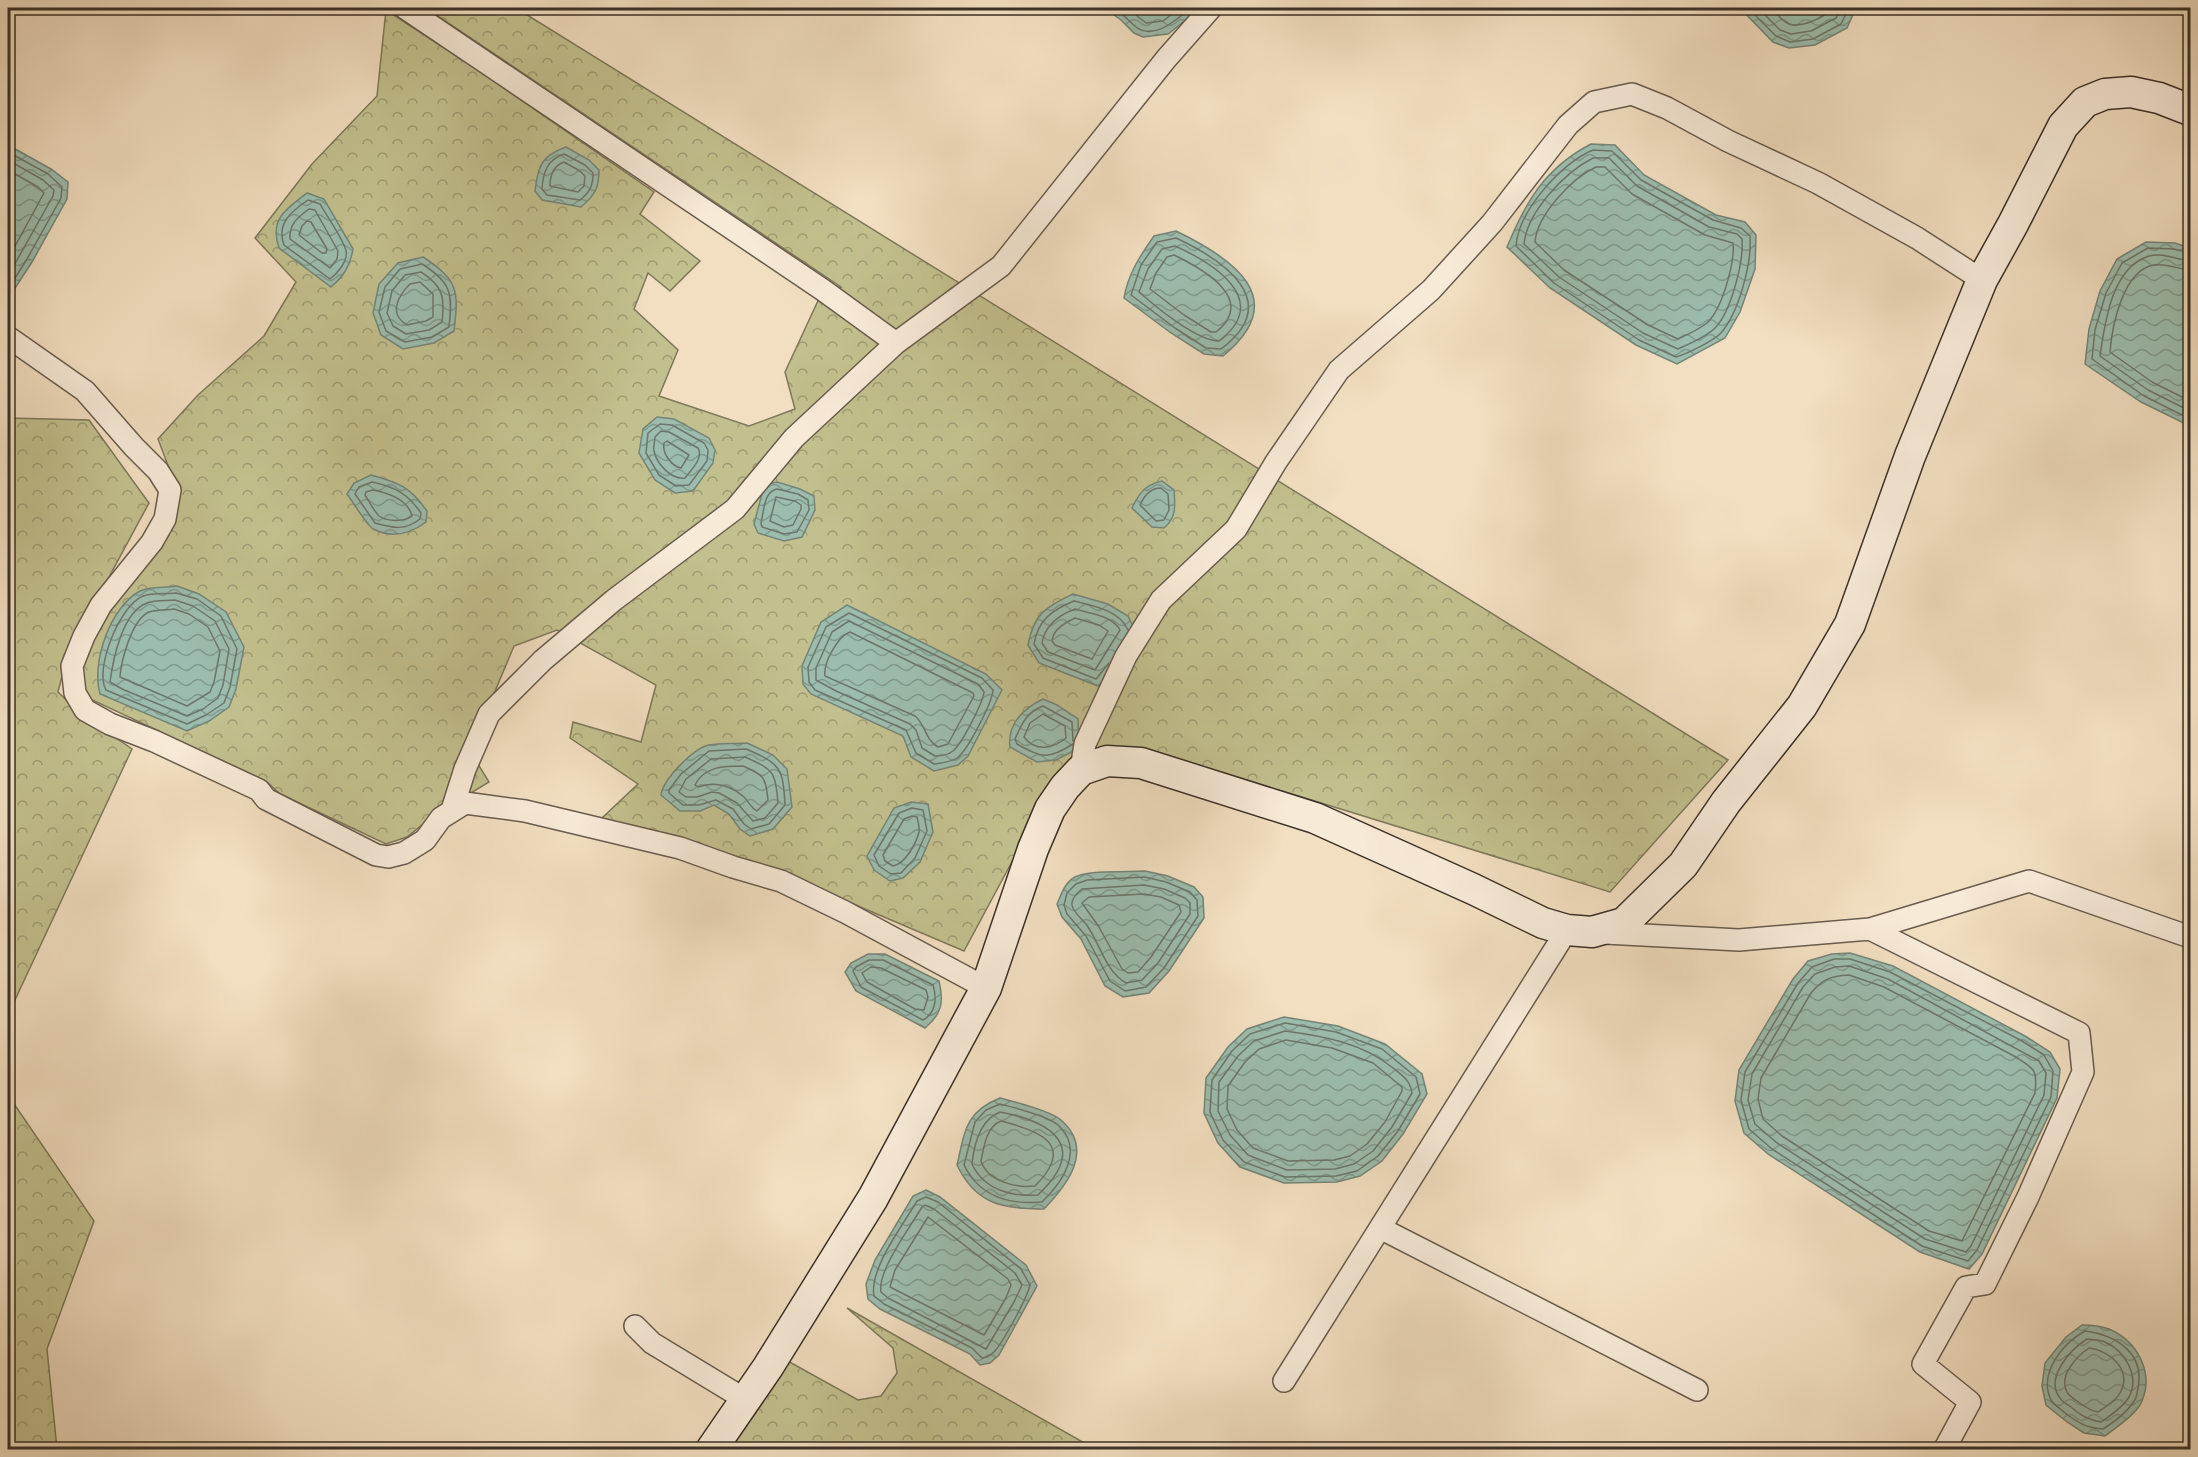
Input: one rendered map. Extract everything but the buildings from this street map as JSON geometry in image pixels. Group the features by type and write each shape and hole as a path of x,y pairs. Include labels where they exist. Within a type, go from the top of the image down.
{"street":[{"path":"405,8 814,283 896,343"},
{"path":"452,810 465,769 489,714 543,660 614,600 735,509 794,438 896,343 1001,266 1166,59 1212,8"},
{"path":"1284,1381 1380,1228 1580,931 1624,923 1683,865 1726,802 1802,706 1850,624 1910,456 1982,280 2063,126 2085,102 2105,94 2131,92 2159,98 2190,110"},
{"path":"1081,770 1085,744 1126,656 1161,600 1236,529 1276,462 1339,370 1431,290 1492,223 1568,125 1594,102 1632,94 1667,108 1728,141 1818,183 1917,238 1982,280"},
{"path":"8,337 85,391 158,471 170,490 165,519 152,542 101,604 84,636 72,666 75,693 85,710 110,724 154,741 259,790 266,799 376,855 388,858 404,853 425,840 441,818 465,803 525,811 680,848 781,881 845,912 986,988"},
{"path":"711,1449 774,1358 865,1212 986,988 1033,849 1050,809 1065,787 1081,770 1107,761 1141,763 1316,818 1543,923 1580,931 1739,940 1870,929 2029,881 2190,937"},
{"path":"1870,929 2079,1033 2083,1072 2028,1197 1985,1284 1966,1287 1923,1364 1970,1402 1944,1449"},
{"path":"1380,1228 1697,1390"},
{"path":"635,1326 652,1343 746,1400"}],"green space":[{"path":"426,8 516,8 1728,760 1610,892 1279,790 1112,749 1058,776 964,951 804,883 602,818 638,784 570,738 573,722 641,742 656,685 557,630 514,646 470,751 489,782 433,816 407,837 386,844 280,794 266,781 88,698 76,671 104,605 179,495 158,439 198,395 264,336 296,282 255,238 312,164 377,96 386,10 466,62 654,192 640,214 700,261 670,291 648,273 634,309 678,350 659,396 749,426 795,409 785,372 823,290 841,287"},
{"path":"8,418 89,420 149,503 68,653 58,692 79,712 132,749 8,1015"},
{"path":"8,1095 94,1221 47,1349 57,1449 8,1449"},
{"path":"847,1308 1095,1449 720,1450 786,1360 858,1400 881,1396 897,1373 893,1348"}],"water":[{"path":"1104,8 1201,8 1168,34 1143,37 1134,33"},
{"path":"1740,8 1856,8 1847,28 1815,45 1789,48 1773,42"},
{"path":"1591,144 1615,145 1644,175 1716,215 1745,222 1756,235 1755,269 1740,312 1725,338 1677,364 1636,345 1550,288 1507,247 1522,215 1539,187 1561,164"},
{"path":"8,145 51,169 68,182 67,199 32,262 8,299"},
{"path":"566,147 589,160 599,170 595,191 581,207 542,200 535,191 542,163 551,154"},
{"path":"307,193 324,199 353,249 346,270 331,287 279,248 276,238 276,229 281,216"},
{"path":"1176,231 1217,254 1234,267 1247,282 1254,299 1253,316 1243,335 1223,356 1204,354 1124,298 1139,258 1154,236"},
{"path":"2146,242 2175,243 2190,248 2190,426 2141,402 2085,364 2089,329 2100,291 2117,259"},
{"path":"423,257 443,272 454,287 456,305 454,331 434,343 403,349 381,335 373,313 379,284 398,263"},
{"path":"657,417 674,419 709,438 715,450 713,463 693,491 675,493 655,480 639,453 643,429"},
{"path":"371,475 404,487 415,496 427,511 426,522 414,530 401,534 387,534 373,529 347,494 354,483"},
{"path":"1162,481 1174,490 1174,511 1171,520 1164,528 1152,527 1132,508 1144,490"},
{"path":"777,482 814,496 815,510 802,537 784,541 758,533 754,524 763,490 768,484"},
{"path":"177,586 199,594 226,612 244,647 236,689 229,707 209,721 187,731 100,694 98,681 98,667 105,637 120,609 129,599 144,589"},
{"path":"1073,594 1108,604 1128,616 1136,633 1110,674 1098,686 1039,663 1028,645 1037,618 1055,603"},
{"path":"847,605 986,674 1002,690 968,756 958,765 934,771 911,757 903,736 811,694 803,684 802,666 821,622"},
{"path":"1043,699 1078,719 1079,748 1056,760 1037,762 1010,747 1010,739 1011,731 1018,718 1029,707"},
{"path":"747,743 773,755 787,769 792,807 773,829 750,836 740,829 729,814 714,805 700,811 680,811 661,795 673,773 703,747 714,744"},
{"path":"911,802 928,804 933,832 920,862 903,878 890,881 874,870 867,856 894,808"},
{"path":"1145,871 1168,876 1194,887 1203,897 1204,918 1169,971 1149,993 1123,997 1105,986 1081,939 1062,917 1057,904 1066,885 1075,877 1099,872"},
{"path":"1850,953 1893,966 2025,1036 2050,1052 2060,1069 2057,1098 1982,1254 1969,1269 1920,1252 1768,1154 1744,1133 1735,1101 1739,1070 1793,979 1808,961 1832,954"},
{"path":"868,954 885,954 939,981 940,1007 935,1018 925,1028 856,991 845,972 851,963"},
{"path":"1284,1017 1338,1026 1385,1044 1422,1074 1427,1094 1403,1134 1382,1161 1360,1176 1337,1182 1284,1183 1240,1167 1218,1143 1204,1113 1206,1078 1228,1047 1247,1029"},
{"path":"1000,1098 1056,1116 1071,1131 1076,1143 1077,1155 1074,1167 1061,1189 1044,1209 1016,1208 993,1202 973,1189 957,1165 965,1133 973,1116"},
{"path":"926,1190 940,1197 1026,1265 1037,1286 999,1355 990,1363 980,1365 970,1354 880,1309 868,1299 866,1284 875,1260 913,1196"},
{"path":"2082,1325 2103,1327 2119,1334 2135,1349 2144,1369 2146,1379 2142,1401 2136,1411 2105,1436 2084,1433 2067,1422 2046,1405 2042,1386 2045,1363 2066,1337"}]}
